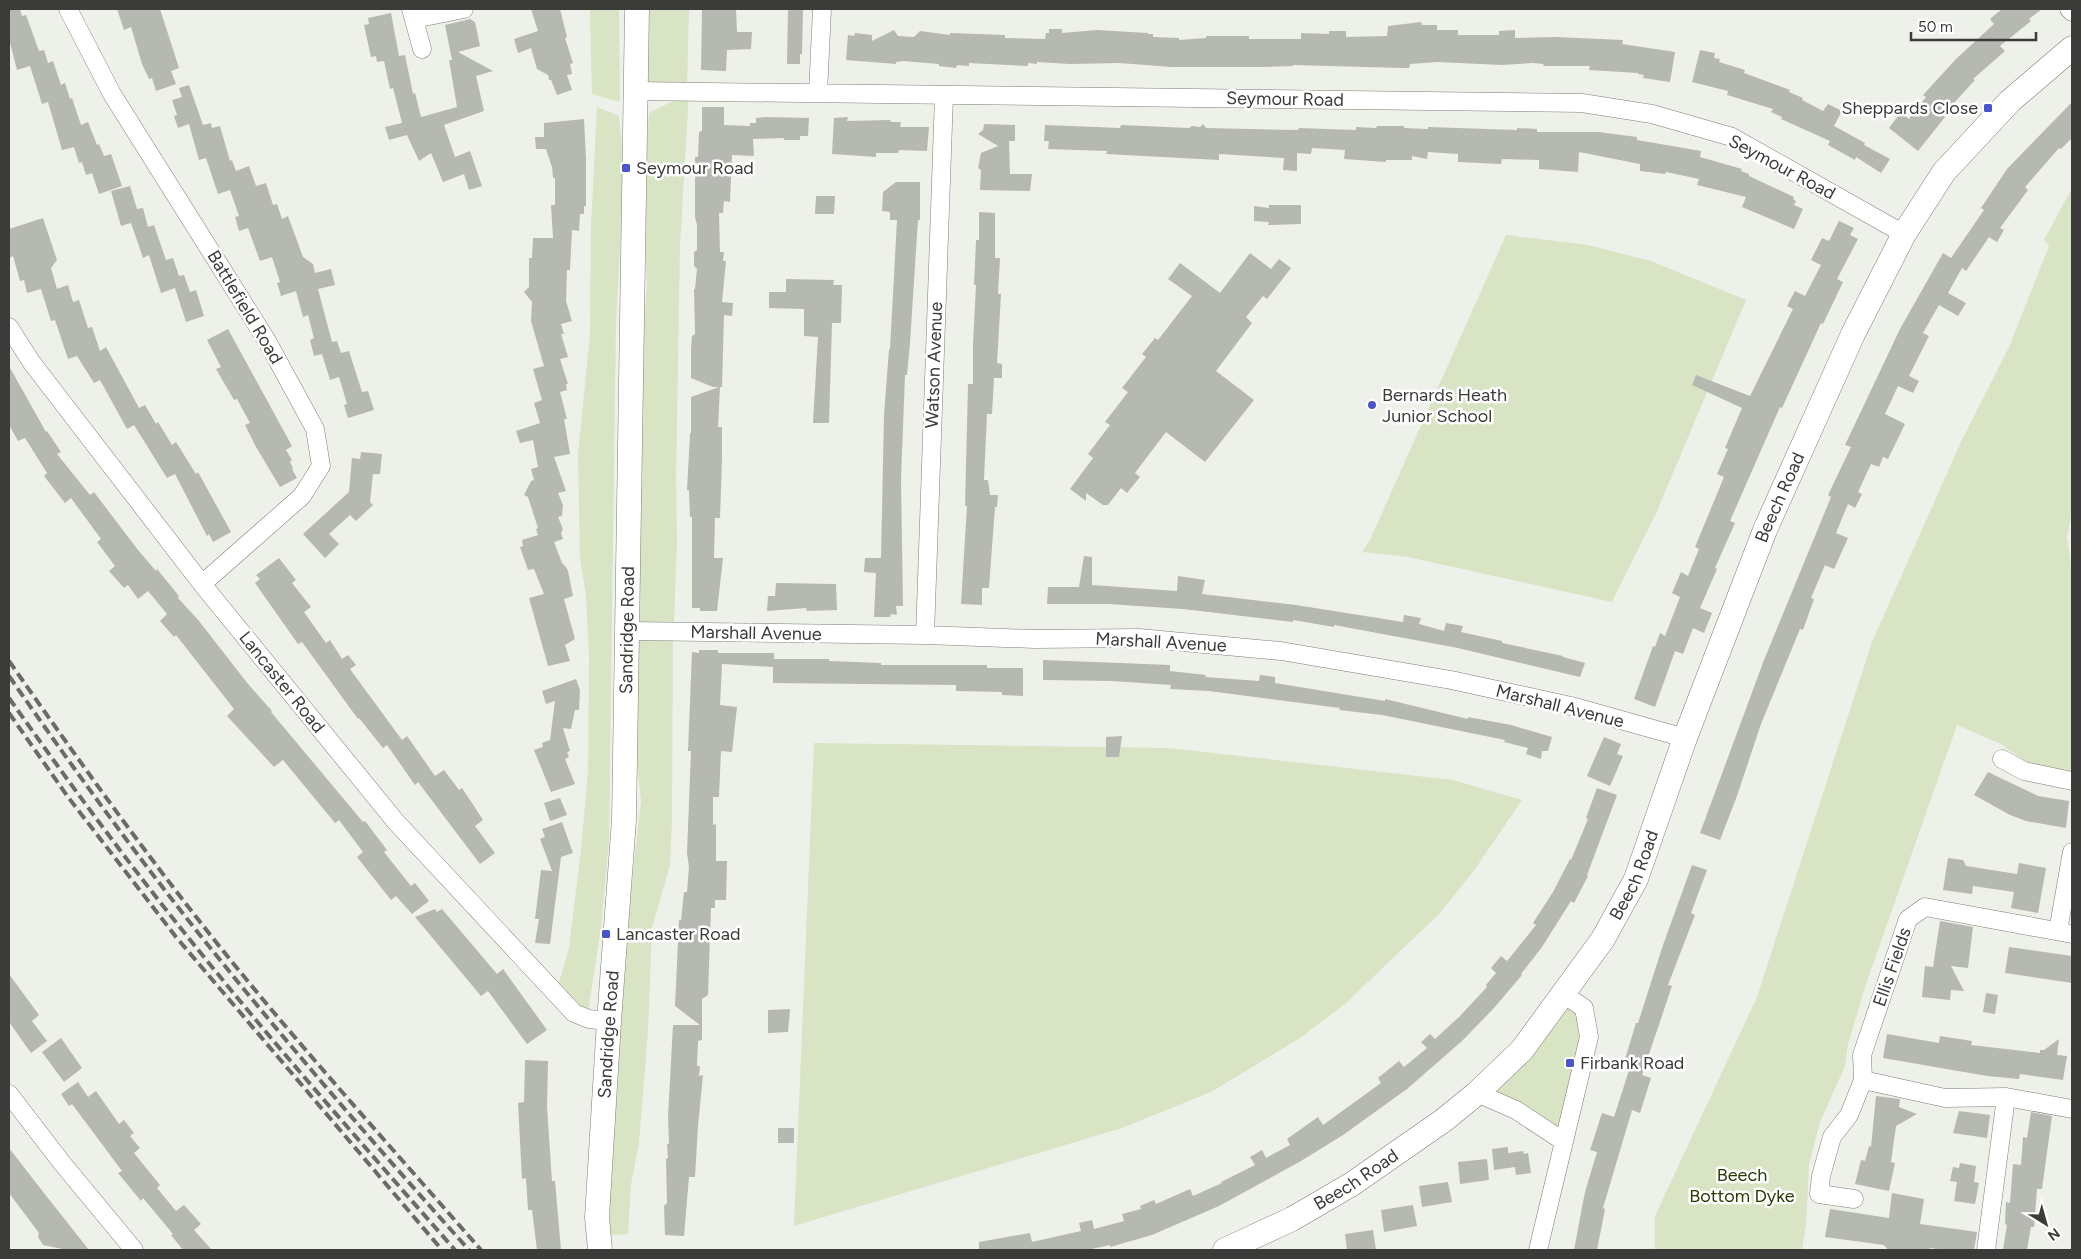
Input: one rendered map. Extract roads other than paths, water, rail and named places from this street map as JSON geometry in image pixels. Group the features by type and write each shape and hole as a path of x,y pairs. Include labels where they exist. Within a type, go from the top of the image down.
{"street":[{"name":"Battlefield Road","path":"68,9 112,94 267,342 315,429 321,466 302,496 202,584"},
{"path":"422,49 413,14 464,9"},
{"name":"Sandridge Road","path":"600,1250 597,1218 624,820 637,9"},
{"path":"818,93 822,9"},
{"name":"Beech Road","path":"1225,1250 1292,1218 1352,1184 1444,1120 1477,1093 1522,1050 1603,940 1636,879 1684,738 1765,530 1854,334 1904,234 1944,172 2010,101 2072,48"},
{"name":"Seymour Road","path":"635,91 1582,103 1652,114 1732,137 1904,234"},
{"name":"Watson Avenue","path":"925,635 944,96"},
{"name":"Lancaster Road","path":"9,327 32,363 202,584 409,836 574,1013 589,1019 609,1021"},
{"name":"Marshall Avenue","path":"628,631 925,635 1035,639 1139,638 1281,650 1451,680 1571,706 1684,738"},
{"path":"2002,759 2024,771 2072,781"},
{"name":"Ellis Fields","path":"1854,1199 1819,1194 1821,1176 1832,1137 1849,1115 1863,1080 1862,1055 1908,919 1925,907 2065,933 2072,852"},
{"path":"1538,1250 1563,1141 1590,1037 1584,1008 1563,994"},
{"path":"1863,1080 1945,1098 2006,1097 2072,1109"},
{"path":"1477,1093 1516,1110 1563,1141"},
{"path":"9,1094 134,1250"},
{"path":"1986,1250 2006,1097"}],"railway":[{"path":"9,661 125,823 231,961 337,1086 481,1250"},
{"path":"9,676 99,802 192,925 328,1090 469,1250"},
{"path":"9,698 94,816 216,972 351,1132 455,1250"},
{"path":"9,713 68,797 176,937 442,1250"}],"place":[{"name":"Sheppards Close","path":"1988,108"},
{"name":"Seymour Road","path":"626,168"},
{"name":"Bernards Heath Junior School","path":"1372,405"},
{"name":"Lancaster Road","path":"606,934"},
{"name":"Firbank Road","path":"1570,1063"}],"park label":[{"name":"Beech Bottom Dyke","path":"1742,1185"}]}
